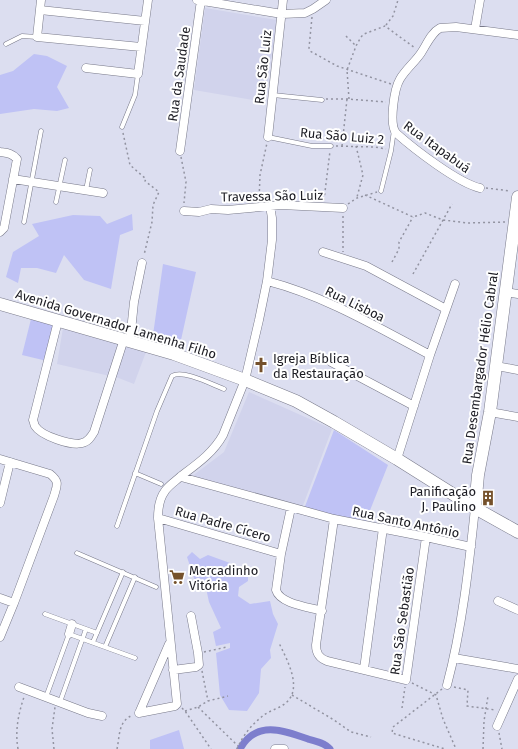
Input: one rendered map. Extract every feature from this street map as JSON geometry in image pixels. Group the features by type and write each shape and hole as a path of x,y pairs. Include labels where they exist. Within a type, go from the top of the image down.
{"street":[{"path":"41,0 38,37 141,47"},
{"path":"86,68 138,74 148,0"},
{"path":"199,0 235,3 282,14 305,13 326,0"},
{"name":"Rua da Saudade","path":"180,151 199,0"},
{"name":"Rua São Luiz","path":"268,138 283,0"},
{"path":"475,29 480,0"},
{"path":"40,10 145,21"},
{"name":"Rua Itapabuá","path":"480,188 472,186 436,163 400,137 394,130 392,119 396,86 421,53 433,33 440,28 475,29 518,35"},
{"path":"0,152 14,155 17,159 4,228 0,232"},
{"path":"13,179 103,193"},
{"name":"Rua Desembargador Hélio Cabral","path":"447,685 454,658 471,548 478,475 490,412 506,292 515,194"},
{"name":"Travessa São Luiz","path":"184,211 199,212 211,209 228,210 281,205 343,208"},
{"path":"139,713 175,706 177,704 158,518 161,497 164,486 181,477 209,454 219,443 245,380 267,281 272,234 270,206"},
{"path":"323,252 366,266 446,309"},
{"path":"58,321 33,420 34,425 46,435 77,444 84,443 94,432 127,340 142,263"},
{"name":"Rua Lisboa","path":"267,281 285,286 340,309 430,355"},
{"path":"397,459 430,355 455,284"},
{"path":"506,292 518,294"},
{"name":"Avenida Governador Lamenha Filho","path":"0,304 174,354 245,380 296,401 397,459 475,508 518,532"},
{"path":"331,362 414,406"},
{"path":"496,366 518,370"},
{"path":"490,412 518,417"},
{"path":"0,459 50,474 55,478 57,486 0,637"},
{"path":"0,503 10,462"},
{"name":"Rua Santo Antônio","path":"181,477 334,519 426,537 471,548"},
{"path":"291,508 281,554 276,590 283,600 322,611"},
{"name":"Rua Padre Cícero","path":"158,518 281,554"},
{"path":"334,519 317,639 316,649 319,657 406,680"},
{"path":"364,669 383,528"},
{"name":"Rua São Sebastião","path":"406,680 426,537"},
{"path":"156,587 166,591"},
{"path":"0,598 14,603"},
{"path":"498,601 518,610"},
{"path":"173,670 196,667 200,663 191,616"},
{"path":"69,634 72,624"},
{"path":"139,713 170,642"},
{"path":"454,658 518,669"},
{"path":"497,726 518,680"},
{"path":"23,688 88,713 102,716"},
{"path":"275,749 284,749"}],"lane":[{"path":"6,44 22,36 38,37"},
{"path":"122,127 135,95 138,74"},
{"path":"272,94 322,100"},
{"path":"381,191 391,151 394,130"},
{"path":"24,222 41,131"},
{"name":"Rua São Luiz 2","path":"268,138 312,146 331,146"},
{"path":"56,202 65,160"},
{"path":"86,190 90,170"},
{"path":"117,526 156,411 172,376 176,374 184,374 224,389"},
{"path":"135,473 164,486"},
{"path":"77,553 156,587"},
{"path":"93,642 123,572"},
{"path":"105,647 134,577"},
{"path":"46,614 97,633"},
{"path":"58,702 86,629"},
{"path":"46,697 69,634 135,658"}],"path":[{"path":"342,146 348,99 347,70 356,46 360,37 364,34 385,26 392,16 398,0"},
{"path":"313,9 309,50 337,66 396,86"},
{"path":"385,26 421,53"},
{"path":"346,36 356,46"},
{"path":"322,100 348,99 394,103"},
{"path":"122,127 130,165 146,179 145,181 159,192 153,205 152,222 142,263"},
{"path":"258,207 260,175 268,138"},
{"path":"323,206 331,146"},
{"name":"Rua São Luiz 2","path":"331,146 375,147 391,151"},
{"path":"356,146 363,175 357,198"},
{"path":"180,151 186,182 184,211"},
{"path":"480,188 515,194"},
{"path":"343,258 343,208 357,198 381,191"},
{"path":"365,195 413,217"},
{"path":"413,274 452,204"},
{"path":"392,262 400,249 398,242 413,217 425,213 443,220 468,223 508,222"},
{"path":"198,707 238,748 249,729 265,714 285,705 292,695 294,682 288,662 279,643"},
{"path":"198,653 227,647"},
{"path":"200,663 208,701"},
{"path":"406,680 436,695 443,719 456,749"},
{"name":"Rua São Sebastião","path":"402,708 406,680"},
{"path":"445,749 392,733 393,727 447,685 468,690 467,706 504,711"},
{"path":"18,749 16,739 23,688"},
{"path":"292,695 351,732 371,737"},
{"path":"186,711 198,707 208,701 228,696"},
{"path":"483,749 484,721 488,696"},
{"path":"54,749 52,730 58,702"},
{"path":"177,704 186,711 211,749"},
{"path":"117,749 122,722 139,713"},
{"path":"497,726 502,749"}],"shaded area":[{"path":"205,8 277,20 265,102 194,90"},
{"path":"34,54 47,56 67,66 57,87 69,108 57,111 34,109 0,114 0,75 13,71"},
{"path":"132,214 133,230 120,235 111,289 84,280 64,255 56,273 37,268 21,268 18,283 6,277 13,252 39,236 32,224 73,215 100,216 107,224"},
{"path":"163,264 196,272 179,349 152,342"},
{"path":"31,319 55,325 47,361 22,355"},
{"path":"63,328 120,344 110,376 57,364"},
{"path":"125,344 146,352 134,384 116,377"},
{"path":"249,392 332,429 302,508 191,477 224,452"},
{"path":"334,430 388,465 365,523 304,509"},
{"path":"192,552 200,559 208,555 230,563 237,572 248,575 248,581 239,587 238,596 250,604 270,601 273,614 278,624 270,650 271,658 261,669 259,693 247,711 229,710 220,695 216,653 230,648 230,643 216,646 213,632 221,628 209,602 206,588 198,590 187,557"},
{"path":"179,730 184,749 150,749 150,740"}],"waterway":[{"path":"240,749 246,740 254,734 271,730 289,733 317,741 326,745 330,749"}],"place":[{"name":"Igreja Bíblica da Restauração","path":"261,365"},
{"name":"Panificação J. Paulino","path":"488,498"},
{"name":"Mercadinho Vitória","path":"177,577"}]}
